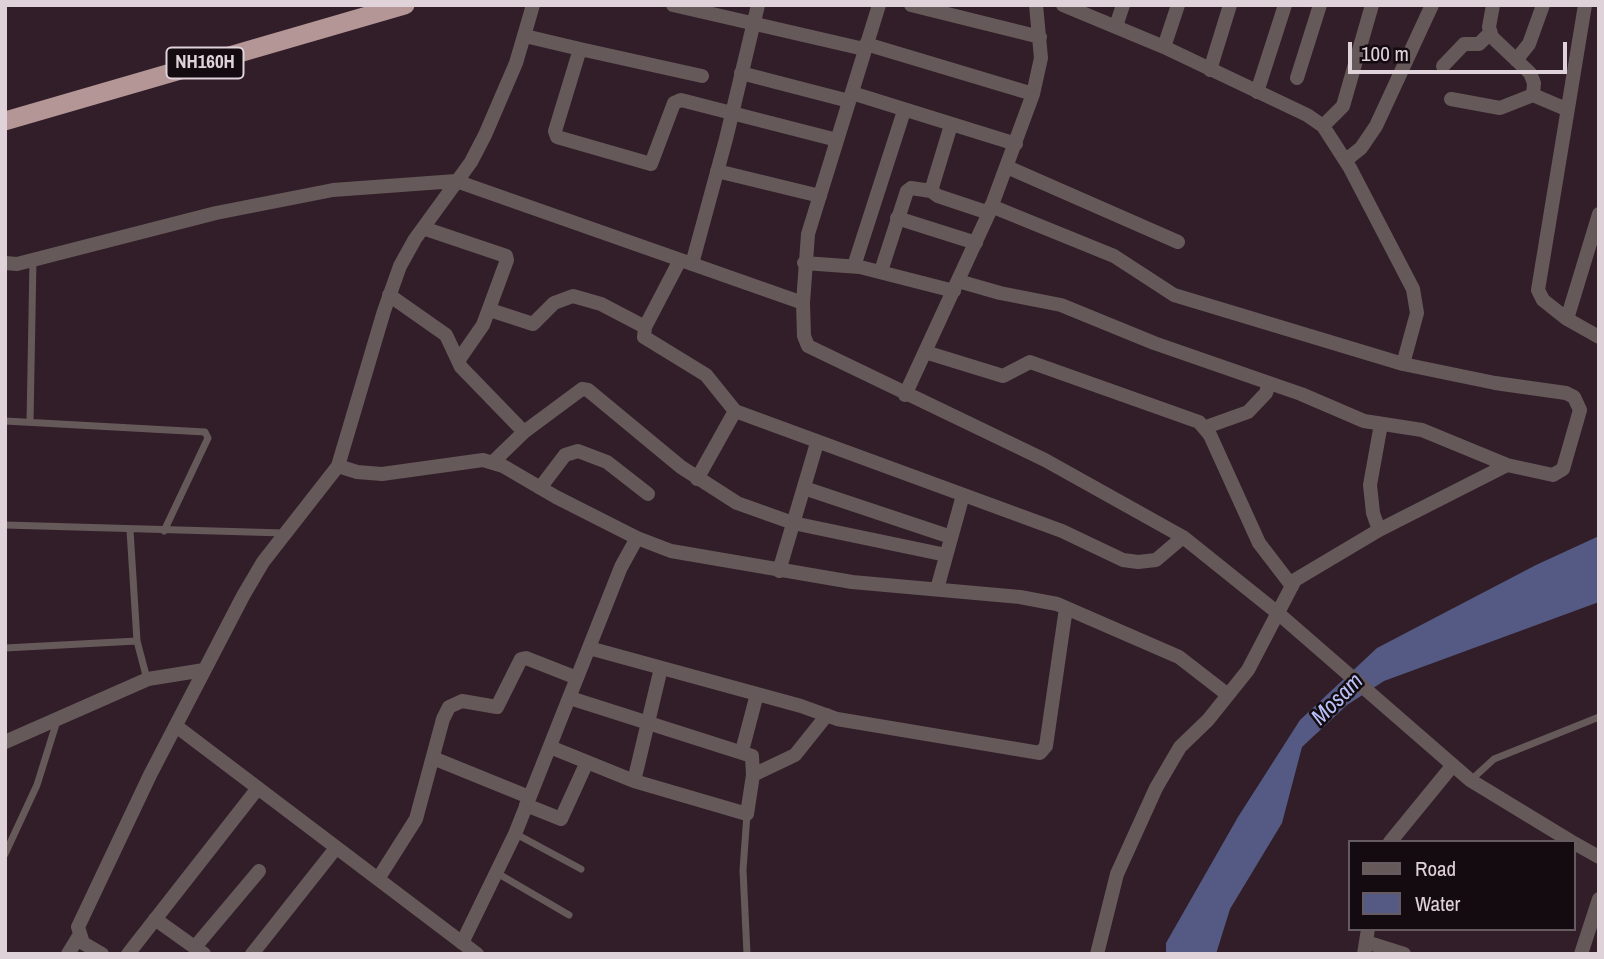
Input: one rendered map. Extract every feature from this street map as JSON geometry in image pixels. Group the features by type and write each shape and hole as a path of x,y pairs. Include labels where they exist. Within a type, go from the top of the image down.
{"highway":[{"name":"NH160H","path":"5,121 364,11 405,5"}],"street":[{"path":"102,954 83,943 79,936 79,927 204,670 263,562 338,466 400,266 423,228 471,162 485,135 525,36 533,5"},
{"path":"674,5 865,46 1032,94"},
{"path":"758,5 717,170 686,262 645,327 644,337 706,375 735,411 1062,531 1123,560 1156,560 1183,537"},
{"path":"879,5 808,234 803,303 804,336 808,346 905,395 1045,460 1183,537 1279,614 1471,780 1570,840"},
{"path":"912,5 1040,37"},
{"path":"905,395 976,243 1016,144 1041,58 1036,5"},
{"path":"1063,5 1089,9 1116,26 1307,115 1323,126 1346,160 1377,224 1403,265 1417,306 1403,364"},
{"path":"1116,26 1123,5"},
{"path":"1164,47 1178,5"},
{"path":"1210,70 1230,5"},
{"path":"1257,92 1285,5"},
{"path":"1297,78 1320,5"},
{"path":"1323,126 1343,106 1372,5"},
{"path":"1346,160 1361,148 1376,126 1432,5"},
{"path":"1443,66 1464,44 1479,44 1490,33 1493,5"},
{"path":"1516,60 1532,37 1542,5"},
{"path":"1585,5 1538,289 1543,300 1567,319 1599,337"},
{"path":"1490,33 1534,78 1534,95"},
{"path":"525,36 702,76"},
{"path":"580,49 555,131 557,137 651,164 677,101 837,140"},
{"path":"741,73 851,97 1016,144"},
{"path":"1451,99 1500,108 1534,95 1566,109"},
{"path":"854,266 904,111"},
{"path":"931,191 951,125"},
{"path":"1007,167 1178,242"},
{"path":"717,170 820,196"},
{"path":"5,263 33,260 216,213 333,190 456,181 803,303"},
{"path":"804,263 854,266 1061,305 1154,343 1315,400 1343,414 1441,437 1507,465 1553,475 1559,473 1580,410 1574,397 1555,390 1495,383 1403,364 1174,295 1114,257 990,209 933,194 931,191 911,188 907,191 881,271"},
{"path":"1567,319 1599,214"},
{"path":"897,218 976,243"},
{"path":"423,228 506,256 507,263 490,310 470,347 458,361"},
{"path":"389,295 446,335 458,361 524,432"},
{"path":"490,310 533,324 554,303 573,296 601,304 645,327"},
{"path":"925,352 1003,376 1030,362 1199,422 1206,427 1259,543 1292,586"},
{"path":"1206,427 1248,412 1266,393 1269,383"},
{"path":"494,462 524,432 582,389 588,390 697,480 737,503 793,523 946,555"},
{"path":"697,480 735,411"},
{"path":"1379,530 1370,485 1381,424"},
{"path":"779,571 817,443"},
{"path":"540,488 565,455 578,451 607,462 648,494"},
{"path":"338,466 357,472 382,474 474,460 494,462 637,538 691,555 852,582 1020,597 1066,608 1179,657 1228,695"},
{"path":"1097,954 1117,874 1156,788 1180,747 1248,670 1296,580 1379,530 1507,465"},
{"path":"804,488 951,537"},
{"path":"937,589 963,495"},
{"path":"462,943 515,834 621,567 637,538"},
{"path":"589,648 860,724 1044,751 1066,608"},
{"path":"378,879 411,831 449,707 462,701 498,707 521,659 526,658 577,678"},
{"path":"634,781 662,668"},
{"path":"5,742 148,679 204,670"},
{"path":"742,751 757,694"},
{"path":"550,747 634,781 747,814 753,775 752,756 570,698"},
{"path":"753,775 795,755 827,715"},
{"path":"176,726 477,954"},
{"path":"433,758 561,819 587,762"},
{"path":"1392,840 1453,765"},
{"path":"128,954 258,788"},
{"path":"1576,844 1599,857"},
{"path":"252,954 336,848"},
{"path":"155,919 199,951 258,871"},
{"path":"1581,954 1599,899"},
{"path":"68,954 79,936"},
{"path":"1366,942 1404,954"}],"lane":[{"path":"30,422 33,260"},
{"path":"5,422 205,432 208,438 164,531"},
{"path":"5,525 284,533"},
{"path":"130,530 137,641 148,679"},
{"path":"5,648 137,641"},
{"path":"1471,780 1494,759 1599,717"},
{"path":"5,854 37,785 57,719"},
{"path":"747,814 743,883 747,954"},
{"path":"515,834 581,869"},
{"path":"497,873 569,915"}],"water":[{"name":"Mosam","path":"1599,536 1599,602 1384,681 1347,705 1302,747 1282,823 1230,909 1216,954 1166,954 1166,943 1238,817 1300,720 1377,648 1536,565"}]}
